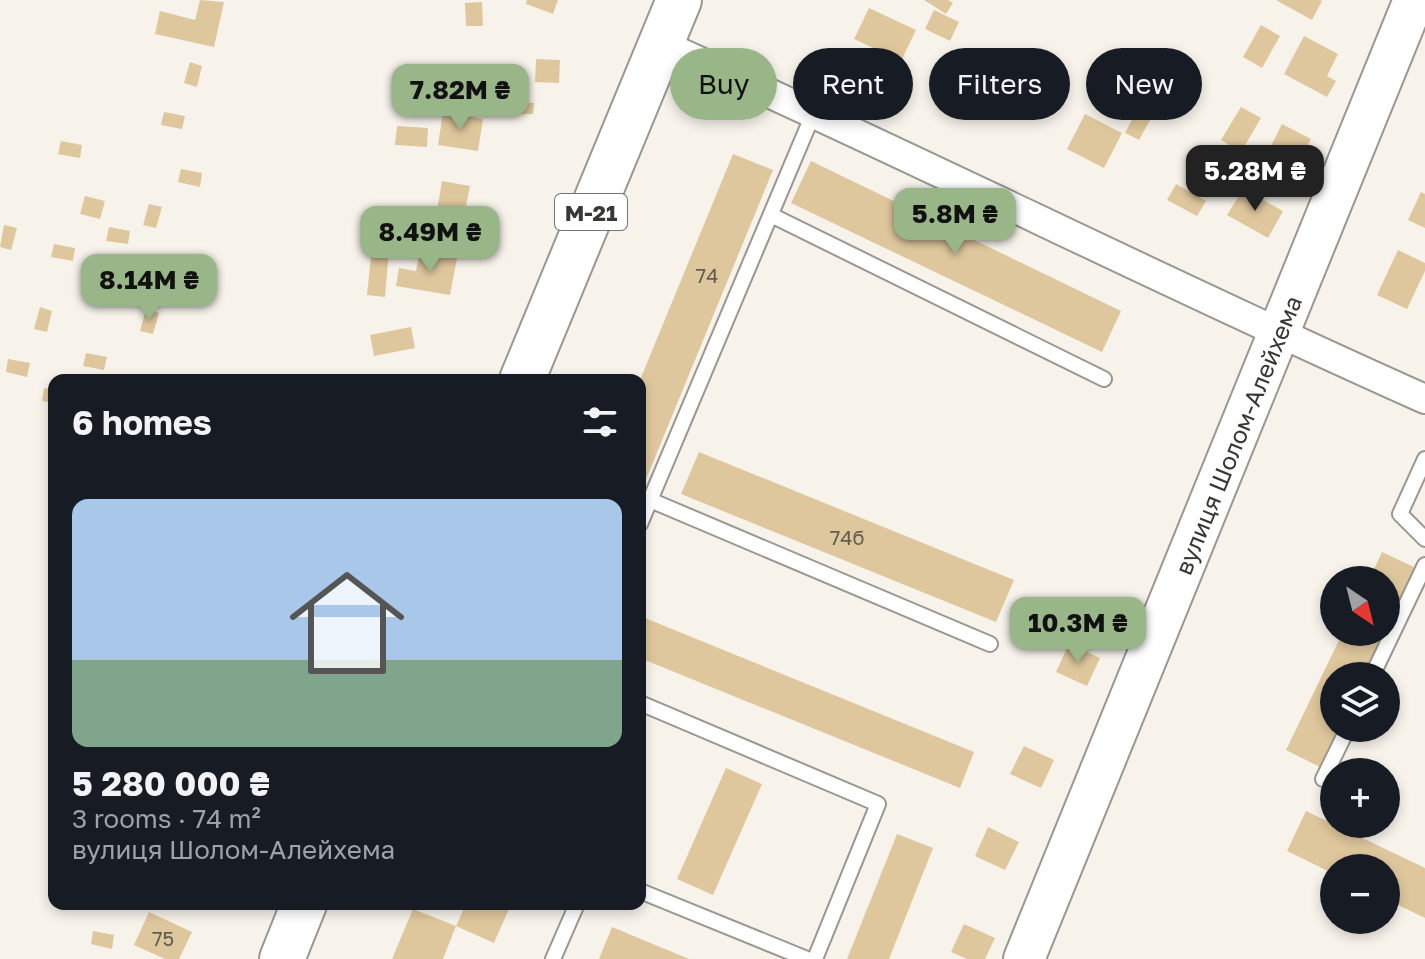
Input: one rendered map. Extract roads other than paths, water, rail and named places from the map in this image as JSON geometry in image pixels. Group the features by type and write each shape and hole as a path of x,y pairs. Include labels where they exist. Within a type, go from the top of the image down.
{"highway":[{"name":"М-21","path":"524,374 679,0"},
{"path":"282,959 302,910"}],"street":[{"name":"вулиця Шолом-Алейхема","path":"1024,959 1414,0"},
{"path":"661,44 793,103"},
{"path":"831,120 1277,333 1425,399"}],"lane":[{"path":"646,510 811,120"},
{"path":"771,215 1104,379"},
{"path":"1425,459 1400,514 1425,539"},
{"path":"650,500 990,644"},
{"path":"1379,662 1425,565"},
{"path":"646,706 878,804 815,959"},
{"path":"646,893 807,959"},
{"path":"553,959 574,910"}]}
